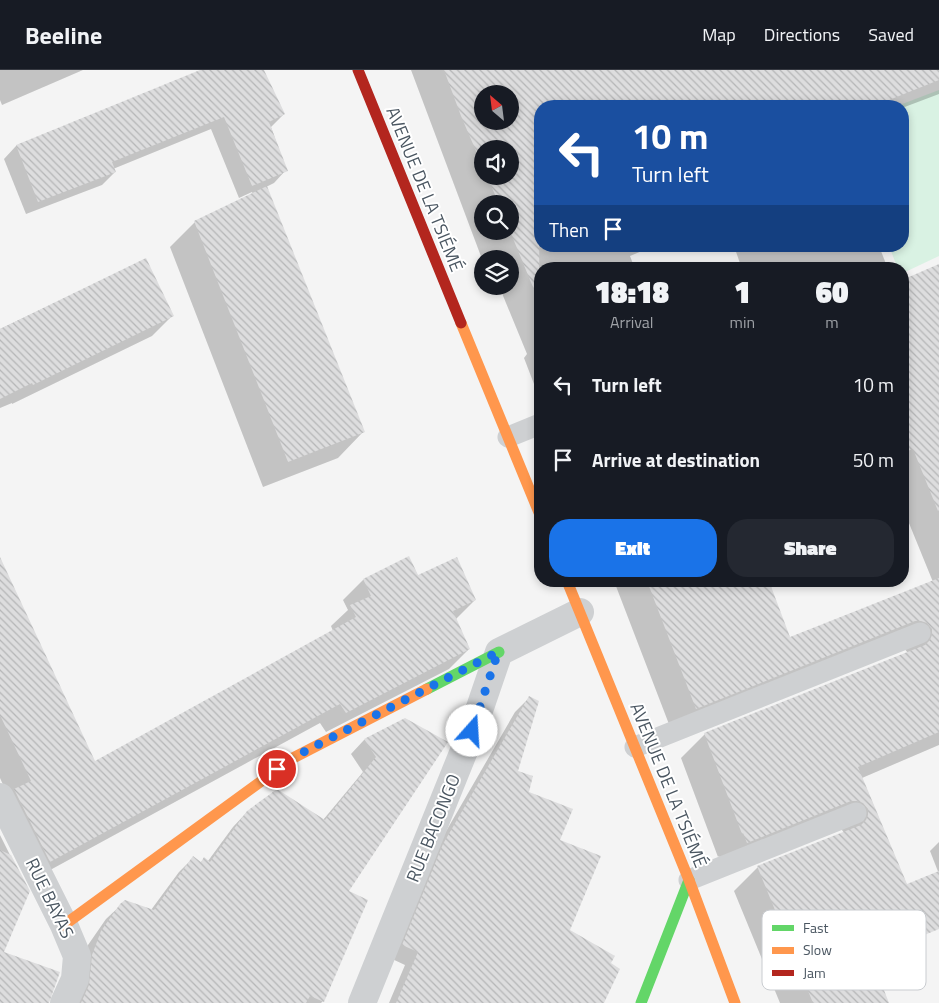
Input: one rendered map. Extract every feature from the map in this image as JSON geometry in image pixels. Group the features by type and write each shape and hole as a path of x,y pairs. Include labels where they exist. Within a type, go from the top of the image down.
{"main road":[{"name":"AVENUE DE LA TSIÉMÉ","path":"358,70 534,500"},
{"name":"AVENUE DE LA TSIÉMÉ","path":"570,587 689,880 735,1003"},
{"path":"64,925 292,758 498,652"},
{"path":"641,1003 689,880"}],"street":[{"path":"498,652 580,612"},
{"name":"RUE BACONGO","path":"362,1003 472,731 498,652"},
{"name":"RUE BAYAS","path":"0,797 64,925 76,956 75,979 64,1003"}],"lane":[{"path":"508,437 534,426"},
{"path":"635,748 920,633"},
{"path":"689,880 856,813"}],"green space":[{"path":"939,90 939,256 909,270 909,262 895,262 891,252 909,252 909,101"}],"building":[{"path":"200,70 264,70 285,114 269,122 288,171 252,186 224,117 112,162 116,172 38,202 16,145"},
{"path":"444,70 939,70 939,80 889,100 534,100 534,252 539,252 539,262 534,262 534,290 514,240 519,240 519,195 495,195 491,185 519,185 519,140 474,140 474,146"},
{"path":"267,186 365,432 288,462 194,221"},
{"path":"146,258 174,316 33,385 32,383 0,399 0,329"},
{"path":"939,264 938,511 913,449 909,450 909,277"},
{"path":"409,556 418,575 457,557 476,600 453,611 470,649 346,713 340,704 50,862 14,789 31,781 0,715 0,557 95,761 356,617 350,605 371,596 363,579"},
{"path":"939,578 939,732 858,767 907,884 939,871 939,929 926,934 926,910 775,910 757,866 861,825 866,820 868,809 863,803 851,801 747,843 704,733 925,645 932,635 932,629 927,623 915,621 696,709 649,587 771,587 790,637"},
{"path":"529,696 539,701 518,771 533,776 529,792 573,809 560,840 601,856 570,930 615,956 611,963 620,969 604,1003 396,1003 418,952 402,945 443,844"},
{"path":"405,718 448,742 349,891 368,900 324,1002 310,996 306,1003 81,1003 89,985 92,955 101,931 120,904 125,900 154,910 193,856 201,862 204,857 210,862 247,811 277,789 325,820 376,757 364,739"},
{"path":"0,850 11,855 30,891 4,952 60,972 49,1003 0,1003"},
{"path":"808,990 884,990 889,1003 813,1003"}],"traffic: fast":[{"path":"427,689 499,652"},
{"path":"641,1003 689,880"}],"traffic: slow":[{"path":"461,323 534,500"},
{"path":"569,587 689,880 735,1003"},
{"path":"64,925 293,758 427,689"}],"traffic: jam":[{"path":"358,70 461,323"}],"route":[{"path":"277,769 292,758 498,652 472,731"}]}
